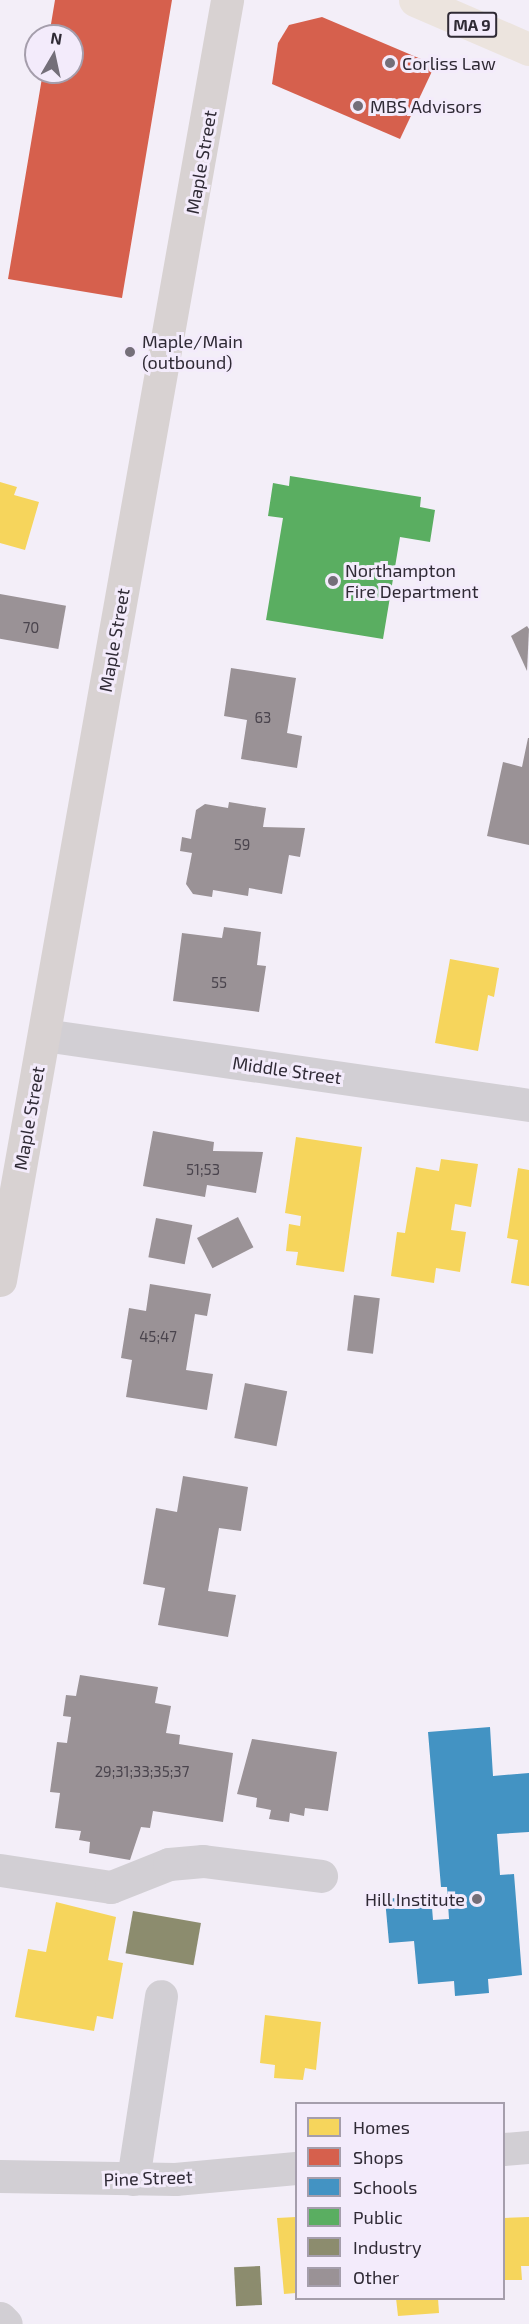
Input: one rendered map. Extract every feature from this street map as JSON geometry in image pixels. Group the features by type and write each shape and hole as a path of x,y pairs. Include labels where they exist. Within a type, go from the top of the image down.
{"highway":[{"name":"MA 9","path":"415,0 529,50"}],"main road":[{"name":"Maple Street","path":"0,1280 227,0"}],"street":[{"name":"Middle Street","path":"44,1035 529,1106"},
{"path":"0,1870 111,1887 170,1864 203,1861 321,1876"},
{"path":"133,2180 161,1996"},
{"path":"505,2149 529,2147"},
{"name":"Pine Street","path":"0,2176 133,2180 295,2168"},
{"path":"0,2318 6,2324"}],"building: Homes":[{"path":"0,482 17,487 14,495 39,502 25,550 0,543"},
{"path":"450,959 499,968 494,997 488,995 478,1051 435,1043"},
{"path":"296,1137 362,1147 344,1272 296,1265 298,1252 286,1251 289,1224 300,1226 301,1216 285,1213"},
{"path":"441,1159 478,1164 471,1207 455,1204 451,1230 466,1232 460,1272 436,1268 434,1283 391,1276 397,1232 405,1233 416,1167 439,1171"},
{"path":"518,1168 529,1170 529,1286 511,1283 518,1240 507,1238"},
{"path":"56,1902 116,1917 108,1960 123,1963 113,2019 97,2016 94,2031 15,2017 28,1949 46,1952"},
{"path":"265,2015 321,2022 316,2070 305,2068 303,2080 274,2078 275,2065 260,2063"},
{"path":"295,2217 295,2293 284,2294 277,2218"},
{"path":"529,2217 529,2266 521,2266 522,2280 505,2280 505,2218"},
{"path":"396,2300 438,2300 439,2313 398,2316"}],"building: Shops":[{"path":"55,0 172,0 122,298 8,279 41,84 84,84 84,24 51,24"},
{"path":"322,17 435,65 400,139 272,84 278,43 289,25"}],"building: Schools":[{"path":"490,1727 493,1776 529,1773 529,1832 497,1834 500,1875 514,1874 522,1975 488,1979 489,1993 455,1996 454,1981 418,1984 414,1941 389,1943 385,1899 431,1895 433,1920 449,1919 447,1887 441,1887 428,1732"}],"building: Public":[{"name":"Northampton Fire Department","path":"290,476 421,497 420,507 435,510 430,542 400,537 383,639 266,620 283,518 268,516 273,483 289,486"}],"building: Industry":[{"path":"133,1911 201,1923 193,1965 126,1953"},
{"path":"260,2266 262,2305 236,2306 234,2267"}],"building: Other":[{"path":"0,594 66,606 58,649 0,639"},
{"path":"527,626 529,629 527,671 511,636"},
{"path":"231,668 296,678 287,733 302,736 297,768 241,759 247,720 224,716"},
{"path":"528,738 529,845 487,836 503,762 522,767"},
{"path":"229,802 266,808 263,827 305,828 300,857 289,855 282,894 249,888 248,896 213,890 212,897 193,894 186,884 192,853 180,851 182,837 191,839 196,810 205,804 228,808"},
{"path":"224,927 261,932 257,965 266,966 259,1012 173,1001 182,933 222,938"},
{"path":"153,1131 214,1142 213,1151 263,1152 256,1193 207,1185 205,1197 143,1186"},
{"path":"238,1217 253,1247 212,1268 197,1238"},
{"path":"156,1218 192,1225 185,1264 148,1257"},
{"path":"150,1284 211,1294 207,1316 195,1314 186,1370 213,1374 207,1410 126,1397 132,1360 121,1358 129,1308 146,1311"},
{"path":"354,1295 380,1298 373,1354 347,1351"},
{"path":"245,1383 287,1391 277,1446 234,1438"},
{"path":"183,1476 248,1487 241,1531 219,1528 208,1591 236,1595 228,1637 158,1625 165,1588 143,1584 156,1508 177,1512"},
{"path":"80,1675 158,1687 155,1703 171,1706 166,1733 180,1735 179,1744 233,1753 223,1822 153,1811 150,1828 141,1827 130,1860 89,1853 90,1842 79,1840 81,1831 55,1828 60,1793 50,1792 57,1742 67,1743 71,1717 63,1716 66,1695 76,1696"},
{"path":"252,1739 337,1752 328,1811 305,1808 304,1816 290,1813 289,1822 269,1819 271,1810 256,1807 257,1798 237,1794"}],"place":[{"name":"Corliss Law","path":"390,63"},
{"name":"MBS Advisors","path":"358,106"},
{"name":"Maple/Main (outbound)","path":"130,352"},
{"name":"Northampton Fire Department","path":"333,581"},
{"name":"Hill Institute","path":"477,1899"}]}
